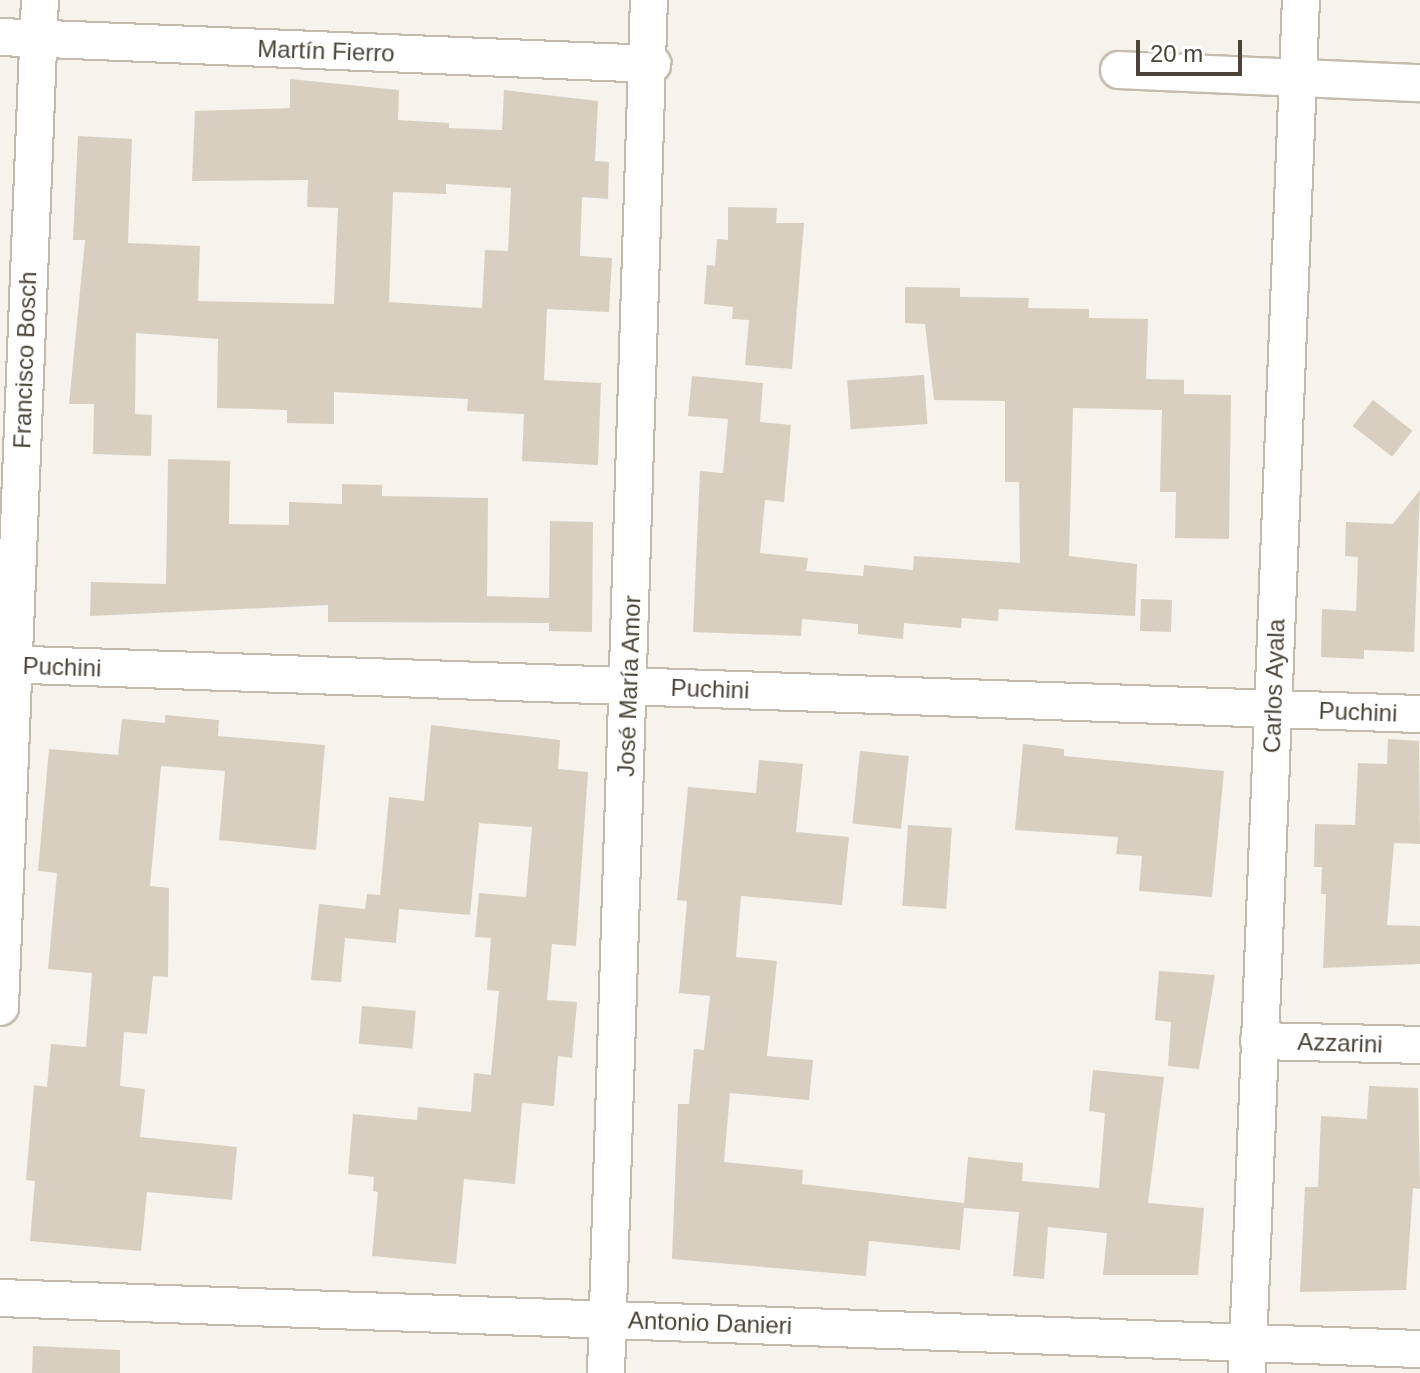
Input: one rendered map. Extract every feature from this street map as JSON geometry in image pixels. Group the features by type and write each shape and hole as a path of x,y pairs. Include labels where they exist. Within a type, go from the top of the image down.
{"street":[{"name":"Francisco Bosch","path":"0,1007 7,665 40,0"},
{"name":"José María Amor","path":"606,1373 652,64 649,0"},
{"name":"Carlos Ayala","path":"1247,1358 1301,0"},
{"name":"Martín Fierro","path":"0,37 652,64"},
{"path":"1119,70 1420,83"},
{"name":"Puchini","path":"7,665 1420,714"},
{"name":"Azzarini","path":"1259,1041 1420,1045"},
{"name":"Antonio Danieri","path":"0,1298 607,1320 1247,1358 1420,1349"}],"building":[{"path":"290,79 399,90 398,120 449,123 449,128 502,130 504,90 598,101 595,161 609,162 608,199 582,197 580,256 612,258 609,312 547,309 544,380 601,383 598,465 522,461 524,414 467,411 468,399 334,392 334,424 287,423 287,410 217,408 218,339 136,333 135,414 152,415 151,456 93,454 94,404 69,404 85,240 73,240 78,136 132,139 128,243 200,246 198,301 334,304 338,208 307,207 308,180 192,181 195,111 290,108","holes":["446,184 511,188 508,251 485,250 482,308 389,302 393,192 446,194"]},
{"path":"728,207 777,208 776,223 804,223 792,369 745,365 749,320 732,319 733,307 704,304 707,265 715,266 717,239 728,240"},
{"path":"905,287 960,288 960,297 1029,298 1028,308 1089,309 1089,318 1148,319 1146,379 1184,380 1184,394 1231,395 1229,539 1175,538 1176,492 1160,492 1162,410 1073,408 1069,556 1137,564 1135,616 999,609 998,621 962,618 961,628 904,623 903,639 858,634 858,624 802,619 801,636 693,632 700,471 723,473 728,419 688,416 692,376 763,383 760,422 791,425 784,502 765,500 760,553 808,558 806,571 863,576 864,565 913,570 914,556 1020,563 1019,482 1005,482 1005,401 934,400 925,324 905,323"},
{"path":"924,375 927,424 851,429 847,380"},
{"path":"1373,400 1412,431 1392,457 1353,426"},
{"path":"168,459 230,461 229,524 289,525 289,502 342,504 342,484 382,485 382,496 488,498 487,596 549,598 550,521 593,522 592,632 549,631 549,623 328,622 328,605 90,616 91,582 166,584"},
{"path":"1420,490 1414,652 1364,650 1364,659 1321,657 1322,609 1356,611 1358,557 1345,556 1346,522 1393,524"},
{"path":"1141,599 1172,600 1171,632 1140,631"},
{"path":"165,715 219,720 218,736 325,745 316,850 219,840 225,771 161,766 150,886 169,888 168,977 153,976 147,1034 124,1032 120,1086 145,1089 140,1137 237,1147 232,1200 147,1192 141,1251 30,1241 35,1181 26,1180 34,1085 47,1087 51,1044 86,1047 92,973 48,969 57,873 38,871 49,749 118,755 122,719 165,723"},
{"path":"431,725 560,740 558,769 588,772 576,946 552,944 547,1000 577,1002 572,1058 558,1056 554,1106 522,1103 515,1184 464,1179 456,1264 372,1256 378,1192 373,1191 374,1177 348,1174 353,1114 417,1120 418,1107 471,1112 474,1073 491,1075 499,991 487,990 491,938 475,937 479,893 526,897 532,827 479,823 470,915 399,909 396,943 345,938 341,982 311,980 319,904 365,909 367,894 380,895 389,797 424,801"},
{"path":"1388,739 1419,741 1420,844 1394,843 1387,925 1420,926 1420,964 1323,968 1326,894 1321,894 1322,867 1314,867 1315,824 1355,825 1358,763 1387,764"},
{"path":"1023,744 1064,749 1064,756 1224,771 1212,897 1139,891 1142,856 1116,854 1118,837 1015,830"},
{"path":"860,751 909,756 901,829 852,824"},
{"path":"759,760 803,764 796,832 849,837 842,905 741,896 736,957 777,961 767,1056 813,1060 809,1100 730,1093 724,1162 803,1170 802,1184 964,1203 968,1157 1023,1163 1022,1181 1099,1188 1105,1113 1089,1111 1093,1070 1164,1077 1148,1203 1204,1208 1198,1275 1103,1275 1107,1233 1048,1227 1044,1279 1013,1276 1019,1212 964,1208 960,1250 869,1241 866,1276 672,1259 678,1104 689,1104 694,1049 704,1050 710,996 679,993 687,901 677,900 688,787 756,793"},
{"path":"908,825 952,828 946,909 902,906"},
{"path":"1159,971 1215,975 1199,1069 1168,1066 1171,1022 1155,1020"},
{"path":"362,1006 416,1011 412,1049 359,1044"},
{"path":"1369,1086 1418,1088 1420,1189 1413,1188 1406,1290 1300,1292 1305,1187 1318,1187 1321,1116 1367,1119"},
{"path":"33,1346 120,1350 120,1373 32,1373"}]}
